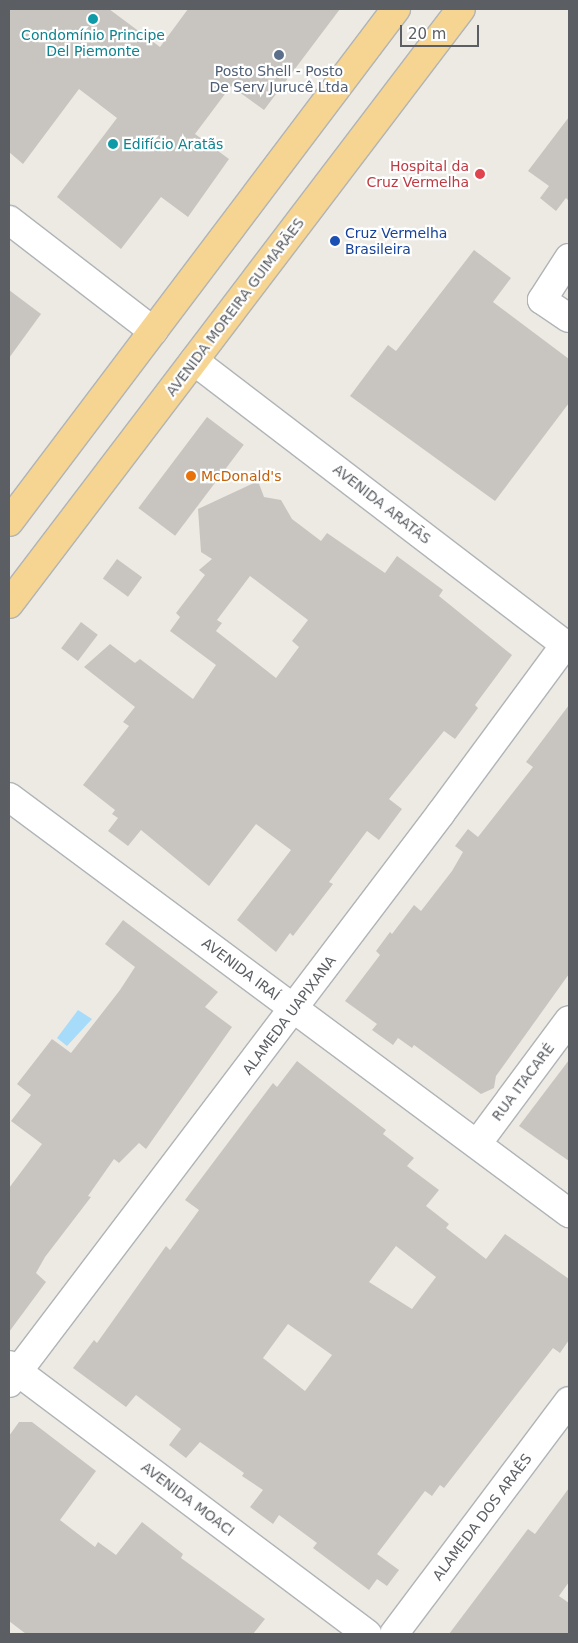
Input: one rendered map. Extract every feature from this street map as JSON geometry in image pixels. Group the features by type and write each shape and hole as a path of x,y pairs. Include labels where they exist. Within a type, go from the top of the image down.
{"highway":[{"path":"9,522 396,9"},
{"name":"AVENIDA MOREIRA GUIMARÃES","path":"9,604 461,9"}],"street":[{"path":"9,220 153,331"},
{"path":"569,258 542,300 569,318"},
{"name":"AVENIDA ARATÃS","path":"194,361 567,646"},
{"name":"ALAMEDA UAPIXANA","path":"12,1373 293,1008 567,646"},
{"name":"AVENIDA IRAÍ","path":"9,797 569,1213"},
{"name":"RUA ITACARÉ","path":"477,1144 569,1020"},
{"name":"AVENIDA MOACI","path":"12,1373 367,1634"},
{"name":"ALAMEDA DOS ARAÊS","path":"394,1634 569,1401"}],"water":[{"path":"78,1010 92,1019 67,1046 57,1038"}],"building":[{"path":"9,9 109,9 160,47 188,9 340,9 264,110 231,86 195,134 229,159 188,217 161,197 121,249 57,197 117,118 79,89 23,164 9,152"},
{"path":"569,117 569,201 566,198 556,211 540,198 549,186 528,171"},
{"path":"474,250 511,278 493,302 569,359 569,403 495,501 350,396 388,345 396,351"},
{"path":"9,290 41,314 9,358"},
{"name":"McDonald's","path":"207,417 244,445 175,536 138,508"},
{"path":"258,481 264,497 281,500 292,519 321,541 327,533 385,573 397,556 443,590 439,596 512,655 475,705 478,708 455,739 444,731 389,799 402,809 379,840 367,831 329,882 333,884 293,936 290,933 276,952 237,920 291,850 256,824 209,886 141,830 128,846 108,831 118,818 112,814 115,810 83,785 129,726 123,722 135,707 84,667 110,644 135,663 140,659 193,699 216,665 170,631 180,617 176,613 205,575 199,570 212,559 201,552 198,509","holes":["250,576 308,620 292,641 299,647 276,678 216,631 222,623 217,620"]},
{"path":"117,559 142,577 128,597 103,578"},
{"path":"81,622 98,635 78,661 61,648"},
{"path":"569,705 569,974 496,1076 494,1088 481,1094 414,1045 412,1048 398,1038 393,1045 372,1030 377,1024 345,1001 380,955 376,951 390,932 392,934 414,905 421,911 452,871 463,852 455,846 468,829 478,837 533,767 526,762"},
{"path":"123,920 218,992 205,1007 232,1027 146,1149 139,1143 119,1163 114,1159 88,1196 91,1197 45,1257 36,1273 46,1282 9,1332 9,1188 42,1144 11,1121 31,1095 17,1084 52,1039 71,1053 120,990 135,967 105,944"},
{"path":"569,1060 569,1161 519,1126"},
{"path":"297,1061 386,1130 383,1134 414,1158 407,1166 439,1190 426,1206 449,1224 446,1228 486,1259 505,1234 569,1279 569,1340 560,1353 553,1348 444,1488 440,1485 432,1496 425,1491 377,1554 399,1570 387,1586 377,1579 369,1590 313,1548 317,1543 279,1515 273,1524 250,1507 263,1490 242,1476 244,1473 200,1442 186,1458 169,1445 181,1429 136,1395 126,1407 73,1368 94,1340 97,1343 166,1246 170,1250 194,1217 199,1210 185,1200 273,1083 277,1087","holes":["396,1246 436,1277 412,1309 369,1282","288,1324 332,1355 305,1391 263,1358"]},
{"path":"19,1422 32,1422 96,1471 60,1520 95,1547 98,1542 116,1555 142,1522 183,1554 181,1558 265,1619 253,1634 26,1634 9,1621 9,1436"},
{"path":"569,1488 569,1582 559,1596 569,1603 569,1634 449,1634 528,1529 535,1534"}],"place":[{"name":"Condomínio Principe Del Piemonte","path":"93,19"},
{"name":"Posto Shell - Posto De Serv Jurucê Ltda","path":"279,55"},
{"name":"Edifício Aratãs","path":"113,144"},
{"name":"Hospital da Cruz Vermelha","path":"480,174"},
{"name":"Cruz Vermelha Brasileira","path":"335,241"},
{"name":"McDonald's","path":"191,476"}]}
